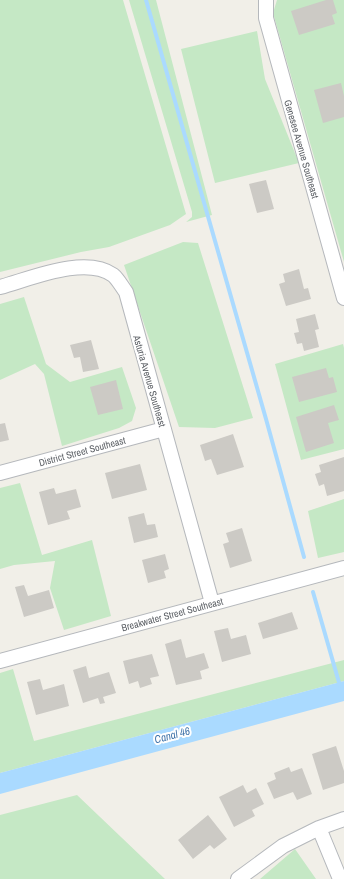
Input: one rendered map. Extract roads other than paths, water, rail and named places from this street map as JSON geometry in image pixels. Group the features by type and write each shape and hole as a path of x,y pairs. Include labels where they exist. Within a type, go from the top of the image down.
{"street":[{"name":"Genesee Avenue Southeast","path":"266,0 266,18 344,298"},
{"name":"Asturia Avenue Southeast","path":"0,287 64,269 84,267 100,270 113,275 126,292 212,603"},
{"name":"District Street Southeast","path":"0,473 164,429"},
{"name":"Breakwater Street Southeast","path":"0,660 344,568"},
{"path":"238,879 283,846 319,828 344,819"},
{"path":"319,828 340,879"}],"water":[{"name":"Canal 46","path":"344,681 344,701 0,794 0,773"}],"waterway":[{"path":"146,0 304,557"},
{"path":"313,592 340,686"}]}
